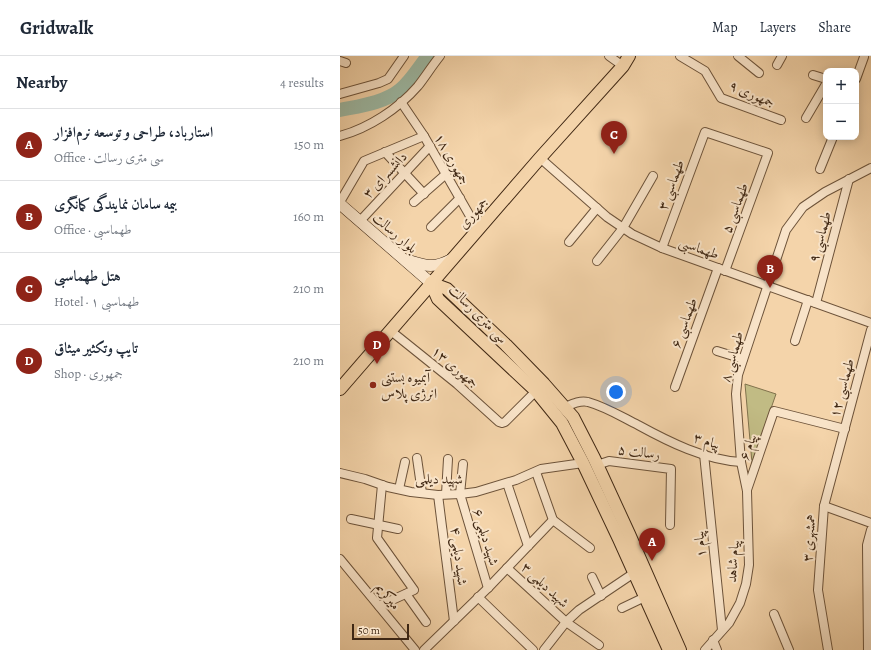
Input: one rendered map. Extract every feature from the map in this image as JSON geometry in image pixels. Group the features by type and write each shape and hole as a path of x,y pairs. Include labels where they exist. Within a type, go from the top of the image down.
{"main road":[{"name":"جمهوری","path":"340,389 626,61"},
{"name":"بلوار رسالت","path":"340,203 431,283"},
{"path":"403,259 432,266 441,265 453,259"},
{"name":"سی متری رسالت","path":"431,283 438,299 536,391 562,423 624,536 680,650"},
{"name":"سی متری رسالت","path":"431,283 446,289 506,345 544,384 573,417 598,466 624,536 634,573 669,650"}],"street":[{"path":"340,136 365,127 401,102 417,87 440,56"},
{"path":"609,56 626,61"},
{"name":"۹ جمهوری","path":"680,56 705,71 721,98 782,120"},
{"path":"738,56 759,73"},
{"path":"777,66 782,56"},
{"path":"340,94 388,79 402,58"},
{"path":"859,73 866,58"},
{"path":"812,75 823,78"},
{"path":"806,118 823,89"},
{"name":"جمهوری ۱۸","path":"401,102 424,136 478,230"},
{"name":"۳ طهماسبی","path":"662,248 705,132 768,153"},
{"path":"340,203 364,160 424,136"},
{"path":"820,169 832,140"},
{"name":"۳ دانشسرای","path":"360,221 430,146"},
{"path":"385,152 424,194"},
{"name":"۵ طهماسبی","path":"722,270 768,153"},
{"name":"طهماسبی","path":"540,158 596,208 632,234 662,248 871,323"},
{"name":"۸ طهماسبی","path":"741,462 736,394 738,375 786,230 803,207 825,192 871,168"},
{"path":"414,202 446,174"},
{"path":"597,261 623,228 653,176"},
{"name":"۹ طهماسبی","path":"795,341 812,301 850,179"},
{"path":"431,227 460,198"},
{"path":"569,242 596,208"},
{"name":"۶ طهماسبی","path":"675,387 722,270"},
{"name":"۱۲ طهماسبی","path":"845,429 871,330"},
{"name":"۱۳ جمهوری","path":"391,331 457,384 499,422 505,422 536,391"},
{"path":"717,351 743,359"},
{"name":"۳ پیام","path":"565,407 573,403 587,402 611,411 665,440 704,454 730,461 741,462"},
{"name":"۶ پیام","path":"747,491 774,411 845,429"},
{"name":"۳ همشهری","path":"828,650 818,590 824,506 845,429"},
{"name":"۱ پیام","path":"704,454 722,630"},
{"path":"417,458 422,493"},
{"path":"446,494 448,459"},
{"name":"۵ رسالت","path":"598,466 609,461 671,469 670,525"},
{"path":"399,490 404,462"},
{"name":"پیام شاهد","path":"705,650 729,623 740,603 746,584 749,565 747,491 741,462"},
{"name":"شهید دیلمی","path":"340,473 399,490 438,495 476,492 507,483 542,469 583,463"},
{"path":"460,494 463,464"},
{"path":"536,472 553,520 590,548"},
{"path":"507,483 528,546"},
{"path":"382,485 377,538 410,592 426,622"},
{"name":"۶ شهید دیلمی","path":"460,494 488,588"},
{"name":"۴ شهید دیلمی","path":"438,495 454,621"},
{"path":"824,506 871,524"},
{"path":"351,519 398,529"},
{"path":"424,650 488,588 553,520"},
{"path":"868,650 867,545 871,530"},
{"name":"میرکریم","path":"340,558 412,649"},
{"name":"شهید دیلمی ۳","path":"507,568 566,622 599,645"},
{"path":"544,650 566,622 579,610 634,573"},
{"path":"592,577 601,596"},
{"path":"379,606 410,592"},
{"path":"478,597 533,650"},
{"path":"622,608 645,597"},
{"path":"774,614 788,650"},
{"path":"713,640 717,650"}],"shaded area":[{"path":"745,384 776,394 752,463"}],"waterway":[{"path":"340,110 379,101 394,94 408,82 428,56"}],"place":[{"name":"هتل طهماسبی","path":"614,154"},
{"name":"بیمه سامان نمایندگی کمانگری","path":"770,288"},
{"name":"تایپ وتکثیر میثاق","path":"377,364"},
{"name":"آبمیوه بستنی انرژی پلاس","path":"373,385"},
{"name":"استارباد، طراحی و توسعه نرم‌افزار","path":"652,561"}]}
